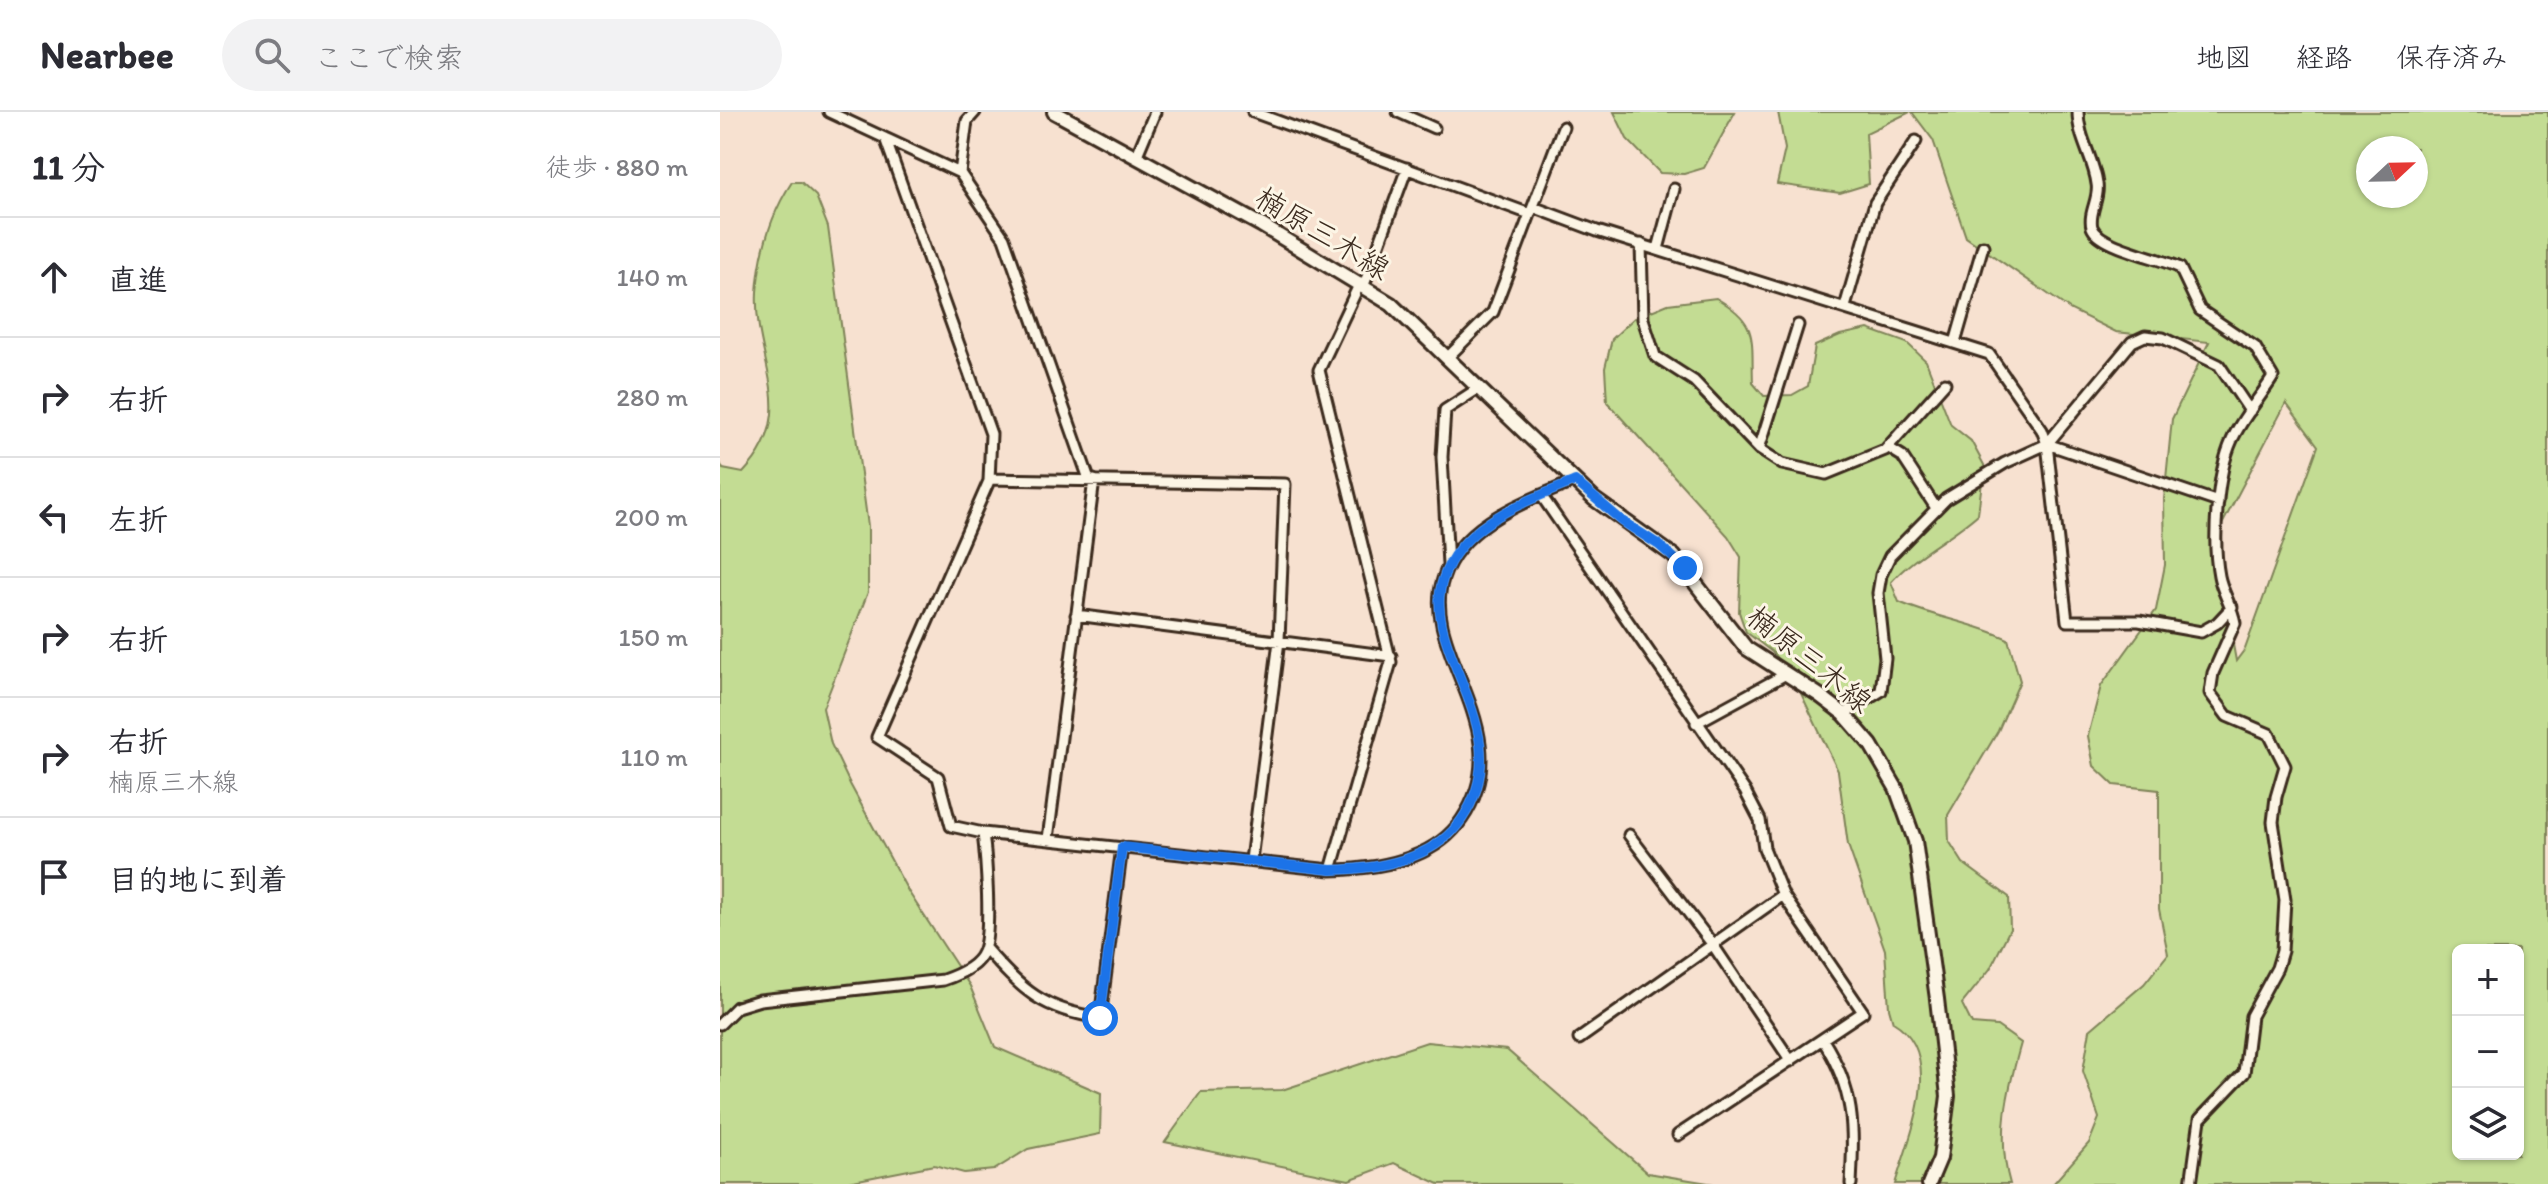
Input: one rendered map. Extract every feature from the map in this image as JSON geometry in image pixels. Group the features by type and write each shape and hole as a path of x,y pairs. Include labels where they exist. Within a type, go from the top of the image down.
{"main road":[{"name":"楠原三木線","path":"1054,112 1137,155 1362,284 1391,304 1575,481 1622,521 1674,556 1731,633 1746,648 1844,714 1884,766 1896,788 1915,841 1948,1096 1940,1158 1929,1184"}],"street":[{"path":"829,112 960,173 1004,238 1091,480 1048,839"},
{"path":"960,173 967,121 975,112"},
{"path":"1137,155 1155,112"},
{"path":"1253,112 1532,210 1989,354 2042,430 2047,444 2067,621 2139,621 2201,632 2217,623 2232,607"},
{"path":"1398,112 1434,128"},
{"path":"2078,112 2098,185 2092,226 2107,243 2141,252 2180,268 2200,310 2255,347 2273,377 2232,439 2224,460 2218,502 2218,568 2235,623 2213,673 2210,693 2218,709 2227,716 2269,734 2285,766 2276,797 2273,836 2282,873 2285,917 2277,968 2251,1016 2244,1073 2240,1081 2200,1119 2191,1184"},
{"path":"1447,358 1493,312 1563,127"},
{"path":"885,138 991,434 989,479 877,737 938,777 951,826 983,833 1331,870 1357,870 1426,851 1457,827 1477,790 1481,772 1478,734 1447,639 1439,600 1448,567 1455,553 1480,527 1575,481"},
{"path":"1845,307 1875,203 1916,141"},
{"path":"1331,870 1391,656 1319,370 1362,284 1407,168"},
{"path":"1658,249 1674,189"},
{"path":"1641,244 1643,319 1655,356 1694,381 1759,449 1782,464 1819,474 1889,448 1945,383"},
{"path":"1955,343 1983,246"},
{"path":"1759,449 1798,325"},
{"path":"1844,714 1881,691 1885,658 1878,593 1881,575 1890,556 1936,508 1968,484 2047,444 2124,350 2145,336 2163,338 2219,365 2250,411"},
{"path":"1448,567 1442,457 1445,410 1479,388"},
{"path":"2047,444 2218,502"},
{"path":"1889,448 1909,465 1936,508"},
{"path":"989,479 1285,484 1279,641 1251,860"},
{"path":"1541,495 1752,803 1760,820 1764,848 1783,895 1863,1012 1678,1135"},
{"path":"1076,615 1391,656"},
{"path":"1696,723 1786,674"},
{"path":"720,1024 737,1007 760,1000 943,980 970,967 985,948 983,833"},
{"path":"1629,835 1713,945 1791,1061"},
{"path":"985,948 1019,984 1045,1004 1068,1014 1100,1018 1122,847"},
{"path":"1579,1039 1783,895"},
{"path":"1823,1040 1841,1070 1849,1093 1854,1131 1851,1184"}],"green space":[{"path":"1614,112 1735,112 1704,168 1684,174 1660,173 1627,139"},
{"path":"1778,112 1910,112 1866,133 1869,184 1840,193 1777,184 1785,149"},
{"path":"1912,112 2548,112 2548,1184 2053,1184 2089,1143 2099,1118 2083,1071 2090,1030 2144,984 2168,954 2159,909 2159,790 2114,785 2094,766 2088,736 2101,686 2156,610 2165,565 2164,499 2172,419 2209,342 2116,332 2071,310 1966,237 1933,140","holes":["2286,403 2318,446 2245,649 2236,661 2214,540"]},
{"path":"792,182 801,182 816,196 828,227 868,526 868,592 823,708 831,744 908,891 970,986 995,1047 1101,1093 1100,1134 1028,1149 994,1170 964,1173 934,1165 838,1184 720,1184 720,463 723,469 743,473 760,450 770,428 771,386 761,341 757,292 767,234"},
{"path":"1716,298 1747,324 1752,343 1753,383 1764,396 1792,395 1808,386 1815,346 1840,335 1868,329 1907,343 1926,361 1951,425 1971,441 1984,465 1978,514 1911,563 1891,582 1899,602 2008,639 2020,681 1998,731 1948,815 1949,841 1963,863 2009,897 2010,929 1990,969 1962,1004 1972,1024 1997,1026 2021,1043 2005,1113 2004,1148 2010,1184 1895,1184 1915,1121 1921,1075 1918,1054 1909,1036 1893,1022 1889,1008 1885,950 1848,845 1838,771 1797,685 1772,652 1746,632 1739,612 1741,557 1728,536 1607,402 1605,368 1612,339 1634,318 1668,304"},
{"path":"1427,1042 1507,1050 1648,1173 1714,1184 1439,1184 1394,1163 1349,1180 1165,1142 1201,1092 1282,1090"}],"route":[{"path":"1100,1018 1122,847 1331,870 1357,870 1426,851 1457,827 1471,807 1477,790 1481,772 1480,750 1472,707 1447,639 1439,600 1443,577 1455,553 1480,527 1575,481 1622,521 1674,556 1685,568"}]}
